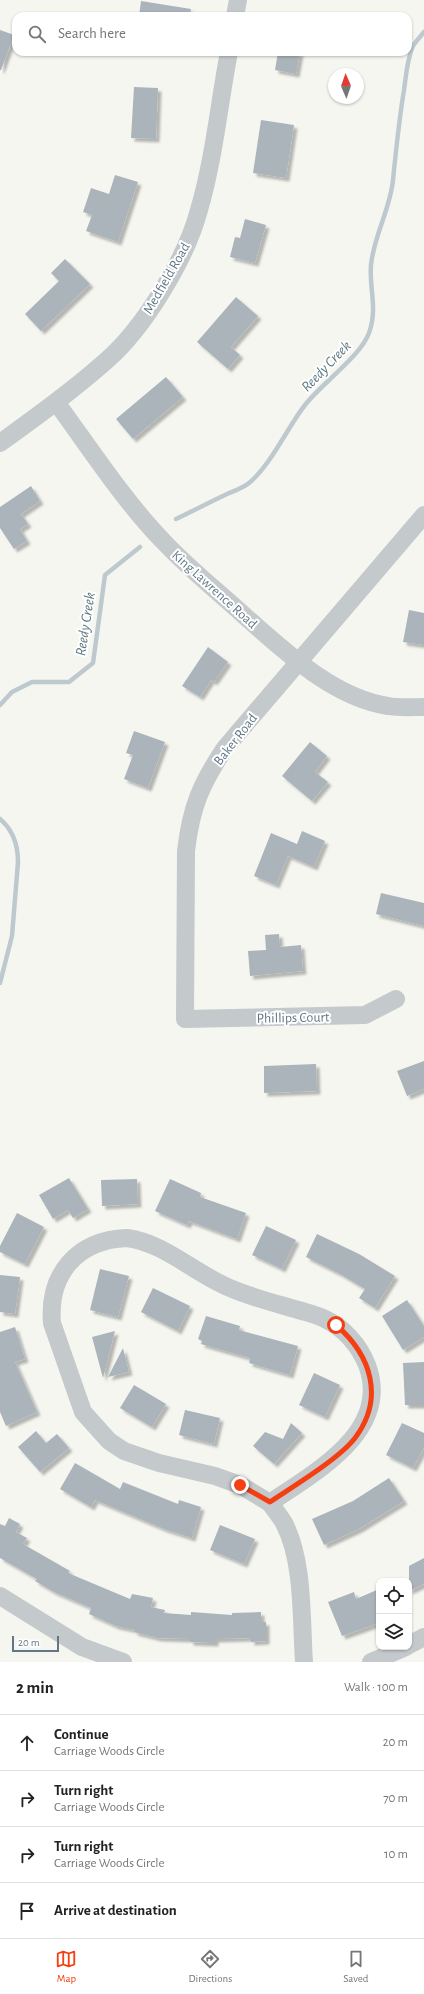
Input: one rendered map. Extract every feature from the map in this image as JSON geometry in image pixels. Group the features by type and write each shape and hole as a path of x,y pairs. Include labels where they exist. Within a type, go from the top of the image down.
{"street":[{"path":"236,12 238,0"},
{"name":"Medfield Road","path":"0,443 56,402 107,360 141,321 165,285 185,247 199,211 228,56"},
{"name":"King Lawrence Road","path":"56,402 143,519 163,542 297,662 327,682 354,696 388,706 424,707"},
{"name":"Baker Road","path":"186,1019 186,851 193,808 201,787 225,748 424,515"},
{"name":"Phillips Court","path":"186,1019 365,1015 396,999"},
{"path":"270,1502 345,1448 354,1438 362,1425 371,1401 371,1384 369,1372 357,1346 336,1325 324,1318 229,1288 146,1242 127,1238 113,1239 86,1249 74,1257 64,1268 53,1294 52,1323 84,1412 109,1441 124,1451 159,1463 221,1478 240,1485 270,1502 284,1523 293,1546 298,1574 304,1662"},
{"path":"0,1596 82,1648 123,1662"},
{"path":"412,1643 424,1637"},
{"path":"371,1662 399,1650"}],"building":[{"path":"141,1 191,9 191,12 140,12"},
{"path":"0,30 12,34 12,40 0,70"},
{"path":"277,56 299,56 296,74 275,70"},
{"path":"134,87 158,88 156,139 131,138"},
{"path":"261,120 294,125 286,178 253,173"},
{"path":"115,175 138,182 118,242 86,231 92,215 83,212 91,188 109,194"},
{"path":"245,219 266,225 255,263 230,257 235,237 240,238"},
{"path":"65,259 90,284 41,331 25,314 59,281 51,273"},
{"path":"236,297 258,316 231,347 240,355 228,369 197,342"},
{"path":"166,377 183,397 133,439 116,419"},
{"path":"31,486 40,501 21,514 28,524 20,529 27,541 14,549 0,528 0,507"},
{"path":"409,610 424,613 424,645 403,642"},
{"path":"208,647 228,662 214,682 211,680 200,697 182,686"},
{"path":"134,731 165,742 148,788 124,779 133,755 126,753"},
{"path":"310,742 327,756 315,772 328,782 312,801 282,776"},
{"path":"302,831 325,841 314,867 288,856 276,885 254,876 271,833 297,844"},
{"path":"381,893 424,903 424,926 376,914"},
{"path":"279,934 280,947 301,945 303,971 250,976 248,951 266,950 265,935"},
{"path":"424,1061 424,1089 407,1096 397,1071"},
{"path":"316,1064 317,1091 264,1093 264,1066"},
{"path":"69,1178 88,1209 73,1218 68,1210 53,1219 39,1195"},
{"path":"137,1179 138,1204 102,1206 101,1180"},
{"path":"170,1179 201,1193 200,1197 246,1213 237,1239 189,1221 187,1225 155,1211"},
{"path":"17,1213 44,1227 25,1264 0,1252 0,1246"},
{"path":"266,1226 296,1240 282,1269 252,1255"},
{"path":"317,1234 359,1254 395,1276 375,1308 359,1298 365,1289 340,1274 306,1257"},
{"path":"100,1269 129,1276 118,1317 90,1310"},
{"path":"0,1275 20,1277 15,1314 0,1312"},
{"path":"153,1288 190,1306 178,1331 141,1312"},
{"path":"407,1300 424,1326 424,1337 403,1350 382,1316"},
{"path":"206,1316 240,1326 239,1330 298,1346 290,1375 249,1363 250,1358 201,1344 202,1341 198,1339"},
{"path":"15,1327 25,1359 15,1362 37,1412 6,1426 0,1412 0,1332"},
{"path":"115,1331 103,1378 92,1337"},
{"path":"123,1348 129,1372 108,1377"},
{"path":"424,1362 424,1405 405,1405 403,1363"},
{"path":"314,1373 340,1385 325,1417 299,1405"},
{"path":"134,1385 166,1404 152,1427 120,1408"},
{"path":"185,1410 220,1418 214,1444 179,1435"},
{"path":"291,1423 302,1433 274,1464 253,1446 265,1432 283,1439"},
{"path":"402,1423 424,1433 424,1448 413,1468 386,1455"},
{"path":"36,1431 46,1443 57,1434 69,1448 40,1472 18,1447"},
{"path":"75,1463 120,1489 123,1482 178,1504 179,1500 201,1507 192,1538 164,1529 95,1500 91,1507 60,1489"},
{"path":"389,1478 404,1501 359,1529 324,1545 312,1519 353,1501"},
{"path":"9,1518 20,1524 16,1532 27,1538 23,1544 70,1571 68,1573 130,1599 132,1594 153,1598 151,1607 165,1610 164,1613 191,1615 191,1612 232,1615 232,1613 261,1612 261,1622 266,1622 266,1641 251,1642 251,1638 215,1639 215,1643 190,1642 190,1639 158,1638 134,1632 135,1630 116,1626 89,1614 91,1608 54,1592 35,1581 37,1579 0,1558 0,1524 5,1526"},
{"path":"220,1525 255,1539 244,1564 210,1550"},
{"path":"424,1558 424,1584 412,1590 412,1578 409,1578 409,1566"},
{"path":"376,1590 376,1624 342,1636 328,1602 354,1592 356,1599"}],"waterway":[{"name":"Reedy Creek","path":"412,48 424,32"},
{"name":"Reedy Creek","path":"176,519 249,483 272,456 305,405 358,351 369,333 373,315 371,265 375,243 389,202 410,56"},
{"name":"Reedy Creek","path":"0,705 12,692 32,682 69,682 93,663 105,575 140,547"},
{"path":"0,819 5,823 14,838 18,862 12,936 0,983"}],"route":[{"path":"240,1485 270,1502 345,1448 354,1438 362,1425 368,1413 371,1401 369,1372 364,1358 357,1346 336,1325"}]}
